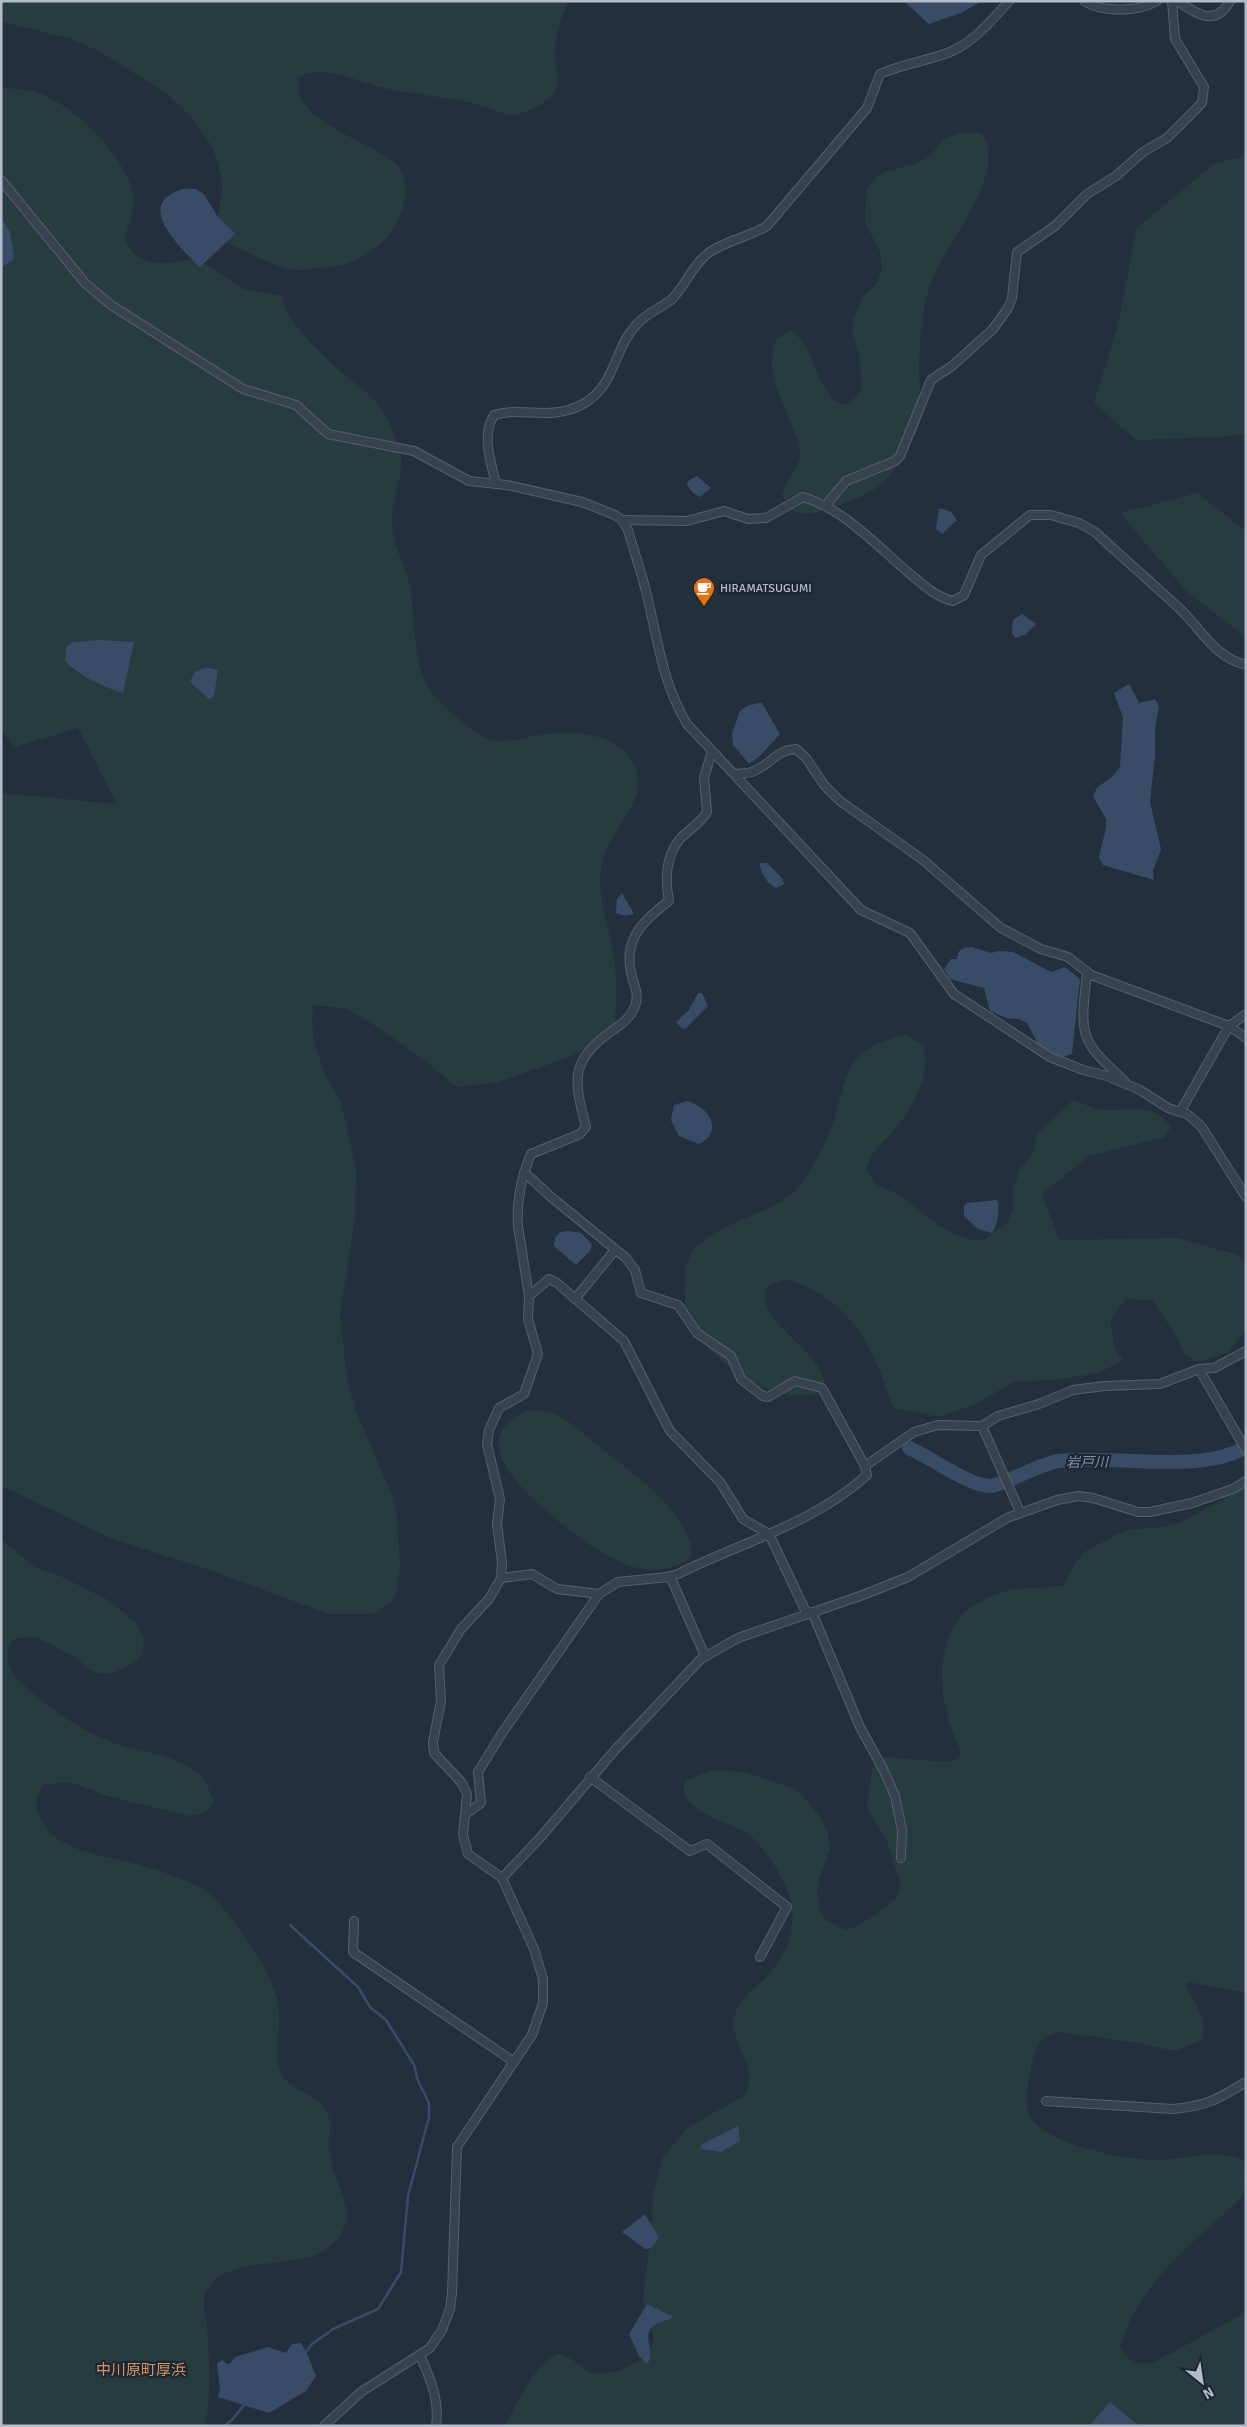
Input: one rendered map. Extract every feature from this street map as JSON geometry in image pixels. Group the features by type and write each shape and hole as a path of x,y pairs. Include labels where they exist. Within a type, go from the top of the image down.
{"street":[{"path":"496,484 488,441 489,424 494,415 510,412 538,415 560,413 580,406 596,396 605,385 621,349 636,324 672,299 706,255 725,244 749,236 767,226 867,108 880,74 958,47 972,39 1009,1"},
{"path":"1084,1 1104,8 1146,8 1157,1"},
{"path":"826,505 846,481 895,461 900,456 918,407 931,380 952,366 993,329 1008,308 1012,298 1017,252 1055,226 1087,194 1116,176 1143,152 1167,138 1202,103 1204,87 1186,54 1174,39 1172,1"},
{"path":"1177,1 1198,15 1210,17 1226,10 1230,1"},
{"path":"1,180 85,284 111,305 171,345 243,389 296,405 328,434 414,451 469,481 507,484 582,502 622,520 687,521 724,511 748,519 766,518 803,497 826,505 923,584 946,600 954,602 964,595 981,555 1030,515 1051,515 1080,523 1095,532 1182,611 1221,655 1230,661 1246,666"},
{"path":"622,520 628,530 649,603 656,638 673,700 687,724 861,910 910,933 954,994 1050,1057 1128,1086 1168,1108 1187,1114 1200,1126 1246,1197"},
{"path":"734,774 753,772 776,754 786,749 796,749 806,758 824,785 840,801 923,860 1001,928 1042,950 1068,957 1081,965 1087,972 1229,1026 1246,1038"},
{"path":"324,2426 361,2392 420,2355 438,2338 450,2309 457,2147 538,2023 543,2003 542,1979 534,1949 502,1878 468,1854 463,1835 468,1794 462,1783 434,1753 433,1742 442,1688 439,1665 461,1629 489,1599 501,1578 502,1562 497,1524 500,1500 487,1444 489,1430 499,1408 524,1394 538,1354 528,1319 529,1296 517,1215 524,1172 532,1154 580,1134 586,1127 576,1090 581,1064 592,1048 631,1016 638,997 628,953 630,945 640,929 658,910 670,901 665,879 670,859 678,841 708,812 704,778 712,751"},
{"path":"1087,972 1084,1024 1086,1036 1094,1050 1128,1086"},
{"path":"1180,1112 1229,1026 1246,1014"},
{"path":"466,1814 481,1803 478,1772 482,1764 599,1594 618,1582 670,1576 769,1534 810,1515 852,1488 867,1475 865,1466 822,1388 795,1381 768,1397 753,1389 741,1379 731,1356 697,1334 678,1305 641,1293 632,1265 524,1172"},
{"path":"575,1299 615,1250"},
{"path":"529,1296 549,1279 624,1341 670,1431 720,1482 743,1519 769,1534 810,1613 860,1727 895,1796 902,1830 901,1858"},
{"path":"865,1466 914,1432 938,1425 982,1426 998,1416 1039,1404 1073,1390 1104,1386 1160,1384 1199,1369 1214,1368 1246,1351"},
{"path":"1199,1369 1246,1450"},
{"path":"982,1426 1020,1512"},
{"path":"502,1878 539,1839 590,1777 705,1656 738,1638 908,1577 987,1529 1020,1512 1057,1500 1079,1496 1093,1498 1138,1512 1150,1512 1192,1503 1233,1489 1246,1482"},
{"path":"501,1578 532,1574 557,1589 599,1594"},
{"path":"670,1576 705,1656"},
{"path":"590,1777 690,1851 707,1844 787,1907 760,1957"},
{"path":"354,1921 353,1952 514,2062"},
{"path":"1046,2101 1173,2109 1194,2107 1219,2099 1246,2082"},
{"path":"420,2355 439,2408 436,2426"}],"green space":[{"path":"1,1 568,1 555,45 555,60 559,78 558,85 553,94 543,103 520,114 508,114 461,101 374,86 331,73 309,73 299,77 299,92 306,106 335,129 387,157 398,166 404,179 405,193 397,222 378,246 370,252 346,264 295,270 260,258 215,237 223,183 213,148 191,117 167,94 99,51 71,39 1,21"},
{"path":"1,87 31,91 50,98 82,120 111,151 122,167 130,184 134,200 126,235 127,244 133,252 141,258 158,263 178,262 196,258 244,289 282,296 288,314 298,328 332,364 368,394 379,406 392,430 401,458 400,478 393,508 392,528 411,593 418,659 422,674 438,700 468,727 493,740 499,741 546,734 573,733 612,742 623,749 631,759 637,773 638,786 635,799 607,847 601,872 601,897 614,957 616,990 615,1024 599,1041 570,1057 498,1082 460,1087 451,1083 427,1062 371,1023 347,1009 313,1005 314,1042 324,1072 341,1102 356,1171 355,1219 340,1314 347,1379 355,1409 392,1495 397,1516 400,1566 397,1589 391,1602 374,1614 329,1614 212,1571 110,1538 4,1487 1,1488 1,793 117,804 78,728 15,747 1,731 1,268 13,260 3,220 1,220","holes":["79,641 133,642 107,688 70,668","212,667 218,670 214,697 201,669"]},
{"path":"960,133 981,133 988,149 987,169 970,212 934,275 928,291 920,343 921,413 917,431 894,470 873,490 854,500 829,509 802,513 788,509 782,494 797,466 800,447 775,382 772,361 776,339 792,330 805,345 825,389 838,402 847,404 862,390 860,358 852,331 854,318 863,296 877,283 882,269 880,252 865,222 866,192 875,179 885,172 914,164 929,157 944,139"},
{"path":"1246,156 1246,434 1224,437 1136,440 1094,403 1118,325 1137,228 1215,163"},
{"path":"1197,493 1246,531 1246,637 1187,592 1120,513"},
{"path":"906,1035 923,1045 925,1070 917,1095 904,1118 877,1148 870,1159 866,1169 875,1184 902,1196 936,1224 954,1234 973,1240 983,1240 1007,1223 1013,1209 1014,1187 1020,1169 1033,1154 1038,1133 1073,1100 1103,1110 1142,1110 1157,1114 1171,1127 1165,1137 1089,1156 1042,1194 1059,1240 1177,1238 1236,1254 1246,1263 1246,1330 1228,1353 1198,1362 1184,1354 1176,1335 1152,1300 1126,1299 1110,1320 1115,1349 1123,1360 1099,1373 1054,1380 1013,1382 978,1403 940,1417 896,1409 868,1346 852,1322 843,1312 821,1295 797,1282 784,1280 767,1287 765,1300 770,1312 779,1324 815,1362 822,1375 825,1388 819,1392 802,1395 776,1392 761,1386 737,1372 715,1355 697,1334 686,1310 685,1277 686,1266 690,1256 696,1247 713,1234 778,1203 801,1184 816,1161 829,1133 846,1078 853,1063 863,1052 874,1045"},
{"path":"530,1410 542,1410 560,1416 644,1483 673,1511 684,1527 690,1542 691,1557 674,1567 656,1570 639,1568 603,1553 572,1532 545,1510 516,1481 505,1466 499,1450 500,1435 510,1421"},
{"path":"1246,1487 1246,1993 1188,1982 1186,1985 1189,1993 1202,2018 1203,2032 1201,2040 1178,2050 1058,2032 1051,2034 1038,2045 1036,2050 1032,2061 1026,2099 1030,2117 1039,2127 1069,2143 1088,2149 1144,2160 1223,2155 1244,2161 1246,2188 1239,2200 1185,2249 1153,2284 1128,2324 1120,2347 1134,2362 1155,2362 1246,2312 1246,2426 505,2426 533,2376 548,2360 557,2354 566,2356 588,2371 601,2374 615,2372 629,2366 641,2360 647,2354 654,2340 643,2300 652,2223 653,2194 663,2157 689,2127 745,2095 749,2083 750,2076 734,2029 735,2014 746,1997 771,1971 786,1948 790,1935 792,1908 783,1880 763,1849 748,1834 695,1808 687,1800 684,1791 686,1780 713,1770 743,1772 793,1788 804,1797 821,1818 828,1834 830,1848 817,1886 819,1908 825,1919 845,1930 858,1926 896,1898 901,1886 886,1839 867,1807 872,1769 878,1760 884,1757 948,1762 959,1758 961,1753 945,1708 942,1678 945,1648 950,1634 966,1611 980,1602 1007,1591 1064,1585 1075,1563 1084,1552 1126,1530 1163,1527 1181,1522"},
{"path":"1,1539 35,1567 58,1575 108,1600 135,1622 144,1638 143,1653 137,1661 111,1674 90,1670 75,1657 42,1640 31,1637 15,1639 10,1642 8,1659 9,1666 20,1682 71,1722 91,1734 114,1743 173,1759 194,1770 205,1781 214,1803 206,1812 191,1816 107,1796 73,1783 63,1782 44,1785 41,1790 36,1805 41,1819 57,1839 69,1845 96,1855 136,1864 171,1875 198,1886 215,1899 250,1944 264,1967 275,1992 279,2019 277,2056 282,2076 293,2087 320,2103 330,2121 329,2152 347,2213 342,2233 320,2253 307,2258 240,2268 225,2274 213,2282 205,2295 204,2303 208,2337 209,2377 207,2416 204,2426 1,2426"}],"water":[{"path":"907,1 982,1 961,13 929,24 906,3"},
{"path":"196,189 204,194 218,217 235,234 200,267 168,231 160,211 162,202 176,191"},
{"path":"1,220 3,220 10,232 14,257 13,260 1,268"},
{"path":"697,476 711,488 700,497 693,493 687,485 688,481"},
{"path":"939,508 951,512 957,520 942,534 936,529"},
{"path":"1022,614 1036,624 1025,635 1015,638 1012,633 1013,620"},
{"path":"100,640 134,642 123,693 83,675 65,660 67,646 74,642"},
{"path":"207,667 218,670 214,697 209,699 190,681 195,672"},
{"path":"1129,684 1139,703 1155,699 1159,706 1155,728 1155,756 1150,802 1161,849 1153,871 1154,880 1103,865 1099,857 1106,828 1106,819 1093,796 1097,788 1114,775 1120,767 1123,717 1114,693"},
{"path":"762,703 780,734 759,757 749,764 733,745 732,734 740,711 747,706"},
{"path":"759,863 767,863 782,878 784,884 776,888 772,886 764,877"},
{"path":"622,893 634,914 620,915 616,913 617,899"},
{"path":"972,947 991,953 999,951 1013,952 1051,972 1065,967 1080,979 1072,1054 1059,1058 1039,1046 1027,1023 1019,1019 1006,1018 990,1011 984,988 950,979 944,969 951,959 957,959 961,950"},
{"path":"698,993 702,993 708,1006 685,1029 681,1028 676,1022 689,1010"},
{"path":"687,1101 701,1108 711,1120 711,1132 707,1139 699,1144 679,1136 671,1120 674,1105"},
{"path":"997,1200 999,1208 998,1217 992,1233 978,1229 964,1216 964,1206 967,1203"},
{"path":"568,1231 581,1233 592,1244 590,1251 576,1265 554,1246 557,1235"},
{"path":"738,2126 740,2141 721,2152 700,2149 702,2144"},
{"path":"645,2214 659,2238 651,2248 645,2249 622,2232"},
{"path":"647,2304 674,2317 655,2324 650,2330 648,2340 650,2360 647,2364 639,2356 629,2334"},
{"path":"301,2343 316,2376 306,2391 269,2413 218,2397 220,2390 217,2364 222,2360 227,2364 231,2363 235,2357 268,2347 286,2353 292,2344"},
{"path":"1110,2402 1134,2422 1143,2426 1089,2426"}],"waterway":[{"name":"岩戸川","path":"909,1448 959,1475 988,1486 1002,1483 1041,1466 1059,1461 1181,1462 1204,1460 1226,1455 1246,1447"},
{"path":"290,1925 358,1987 370,2007 386,2020 414,2065 418,2081 429,2103 429,2117 408,2196 401,2272 378,2309 333,2329 312,2344 305,2353"},
{"path":"224,2426 232,2420 244,2405"}],"place":[{"name":"HIRAMATSUGUMI","path":"704,607"}],"district":[{"name":"中川原町厚浜","path":"141,2370"}]}
